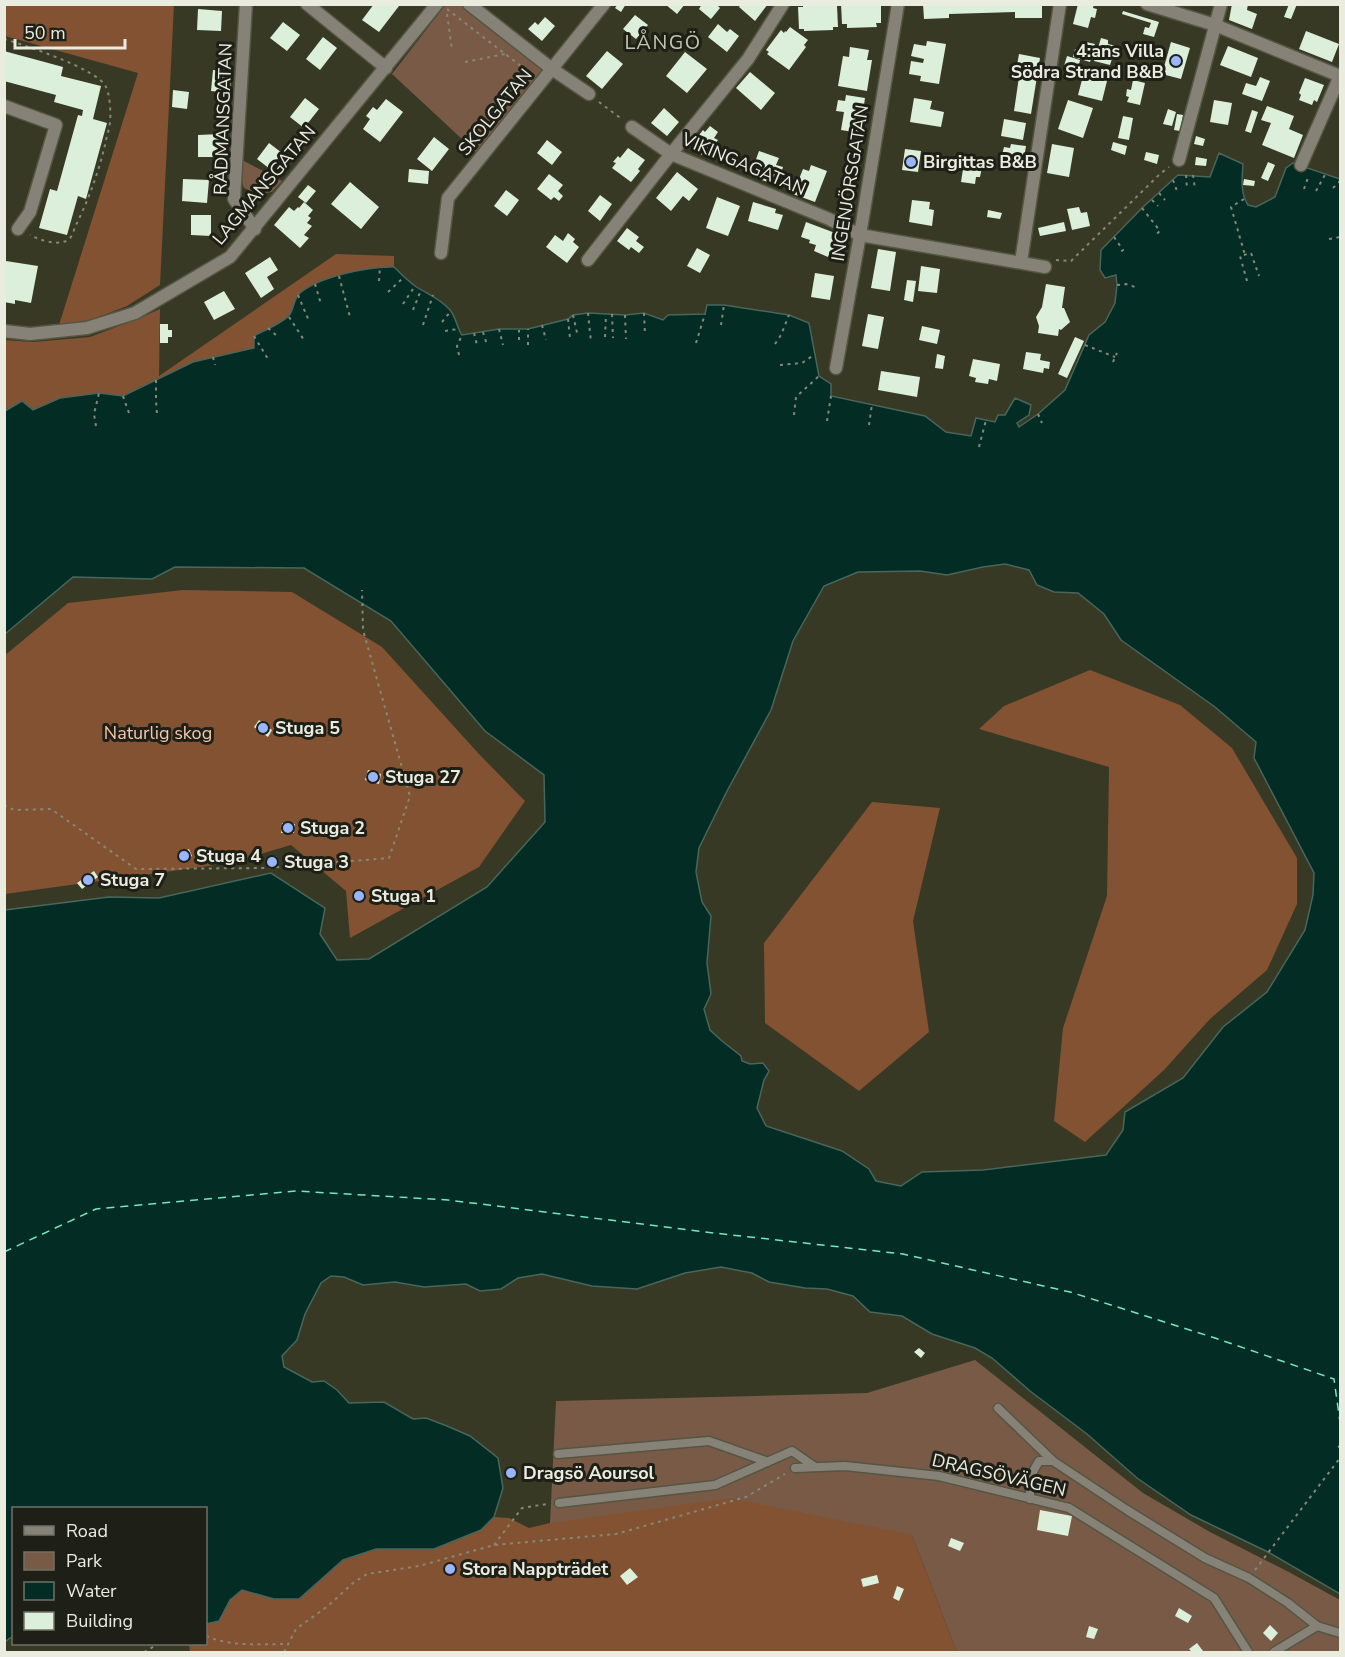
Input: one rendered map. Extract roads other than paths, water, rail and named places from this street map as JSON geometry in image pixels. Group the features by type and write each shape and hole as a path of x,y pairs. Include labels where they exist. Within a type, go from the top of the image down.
{"street":[{"name":"RÅDMANSGATAN","path":"246,4 234,199 255,229"},
{"path":"308,4 386,68"},
{"name":"LAGMANSGATAN","path":"4,332 30,334 87,328 135,313 230,257 437,4"},
{"path":"469,4 552,69 589,94"},
{"name":"SKOLGATAN","path":"441,253 448,198 604,4"},
{"path":"588,260 748,59 783,4"},
{"name":"INGENJÖRSGATAN","path":"837,368 898,4"},
{"path":"1021,262 1060,4"},
{"path":"1147,4 1215,25 1340,76 1306,167"},
{"path":"1179,160 1221,4"},
{"path":"4,106 56,125 30,212 18,229"},
{"name":"VIKINGAGATAN","path":"632,127 671,154 829,219 860,235 1045,267"}],"lane":[{"path":"998,1408 1053,1461 1126,1510 1205,1558 1249,1578 1288,1603 1317,1626 1341,1633"},
{"path":"558,1454 709,1441 768,1462"},
{"path":"559,1503 715,1485 792,1451 815,1467"},
{"path":"1030,1499 1030,1477 1039,1461 1053,1461"},
{"name":"DRAGSÖVÄGEN","path":"795,1468 845,1466 939,1476 1070,1508 1214,1598 1248,1653"},
{"path":"1274,1653 1317,1626"}],"water":[{"path":"1219,153 1243,164 1244,195 1248,205 1256,207 1275,197 1286,168 1293,163 1340,179 1340,1594 1268,1552 1191,1515 1137,1478 1087,1434 1030,1391 992,1358 975,1348 932,1334 902,1316 870,1312 853,1296 827,1289 769,1282 752,1273 721,1267 685,1273 637,1289 592,1286 542,1274 518,1278 501,1289 480,1291 466,1284 424,1287 395,1282 363,1285 344,1277 331,1276 321,1283 305,1314 297,1340 282,1356 284,1367 312,1382 324,1381 337,1390 349,1403 384,1402 413,1419 426,1418 470,1436 498,1458 503,1488 494,1517 481,1530 434,1549 376,1549 343,1560 299,1599 274,1599 242,1590 230,1600 219,1621 207,1624 207,1507 12,1507 12,1638 5,1642 5,910 109,897 159,898 271,873 325,908 320,934 337,960 369,959 487,887 545,822 544,775 485,731 391,621 304,568 175,567 152,579 73,577 5,634 5,411 22,401 33,410 60,398 99,393 123,396 193,362 254,348 254,336 287,317 298,295 308,287 332,277 371,268 394,267 415,286 446,306 452,313 462,335 499,329 528,329 568,319 573,315 588,313 625,315 644,313 663,320 668,315 705,314 707,305 724,305 789,315 809,323 819,376 831,384 831,396 925,416 946,432 971,436 976,418 995,422 998,415 1005,415 1015,398 1031,405 1029,415 1017,423 1019,427 1065,390 1089,335 1105,322 1115,303 1116,275 1105,278 1100,270 1101,250 1178,175 1210,177","holes":["1005,564 1029,570 1037,585 1054,592 1078,593 1104,614 1121,640 1215,707 1256,742 1254,758 1314,873 1313,895 1305,930 1267,992 1223,1027 1183,1078 1125,1112 1123,1130 1106,1155 983,1170 922,1172 901,1186 876,1181 869,1169 842,1151 766,1126 757,1108 764,1080 769,1071 763,1063 750,1064 742,1061 741,1056 710,1030 704,1009 711,994 707,963 711,916 702,902 696,872 699,848 771,710 793,641 824,586 858,572 920,571 947,575"]}],"place":[{"name":"4:ans Villa Södra Strand B&B","path":"1176,61"},
{"name":"Birgittas B&B","path":"911,162"},
{"name":"Stuga 5","path":"263,728"},
{"name":"Stuga 27","path":"373,777"},
{"name":"Stuga 2","path":"288,828"},
{"name":"Stuga 4","path":"184,856"},
{"name":"Stuga 3","path":"272,862"},
{"name":"Stuga 7","path":"88,880"},
{"name":"Stuga 1","path":"359,896"},
{"name":"Dragsö Aoursol","path":"511,1473"},
{"name":"Stora Nappträdet","path":"450,1569"}],"district":[{"name":"LÅNGÖ","path":"663,42"}],"park label":[{"name":"Naturlig skog","path":"158,733"}]}
